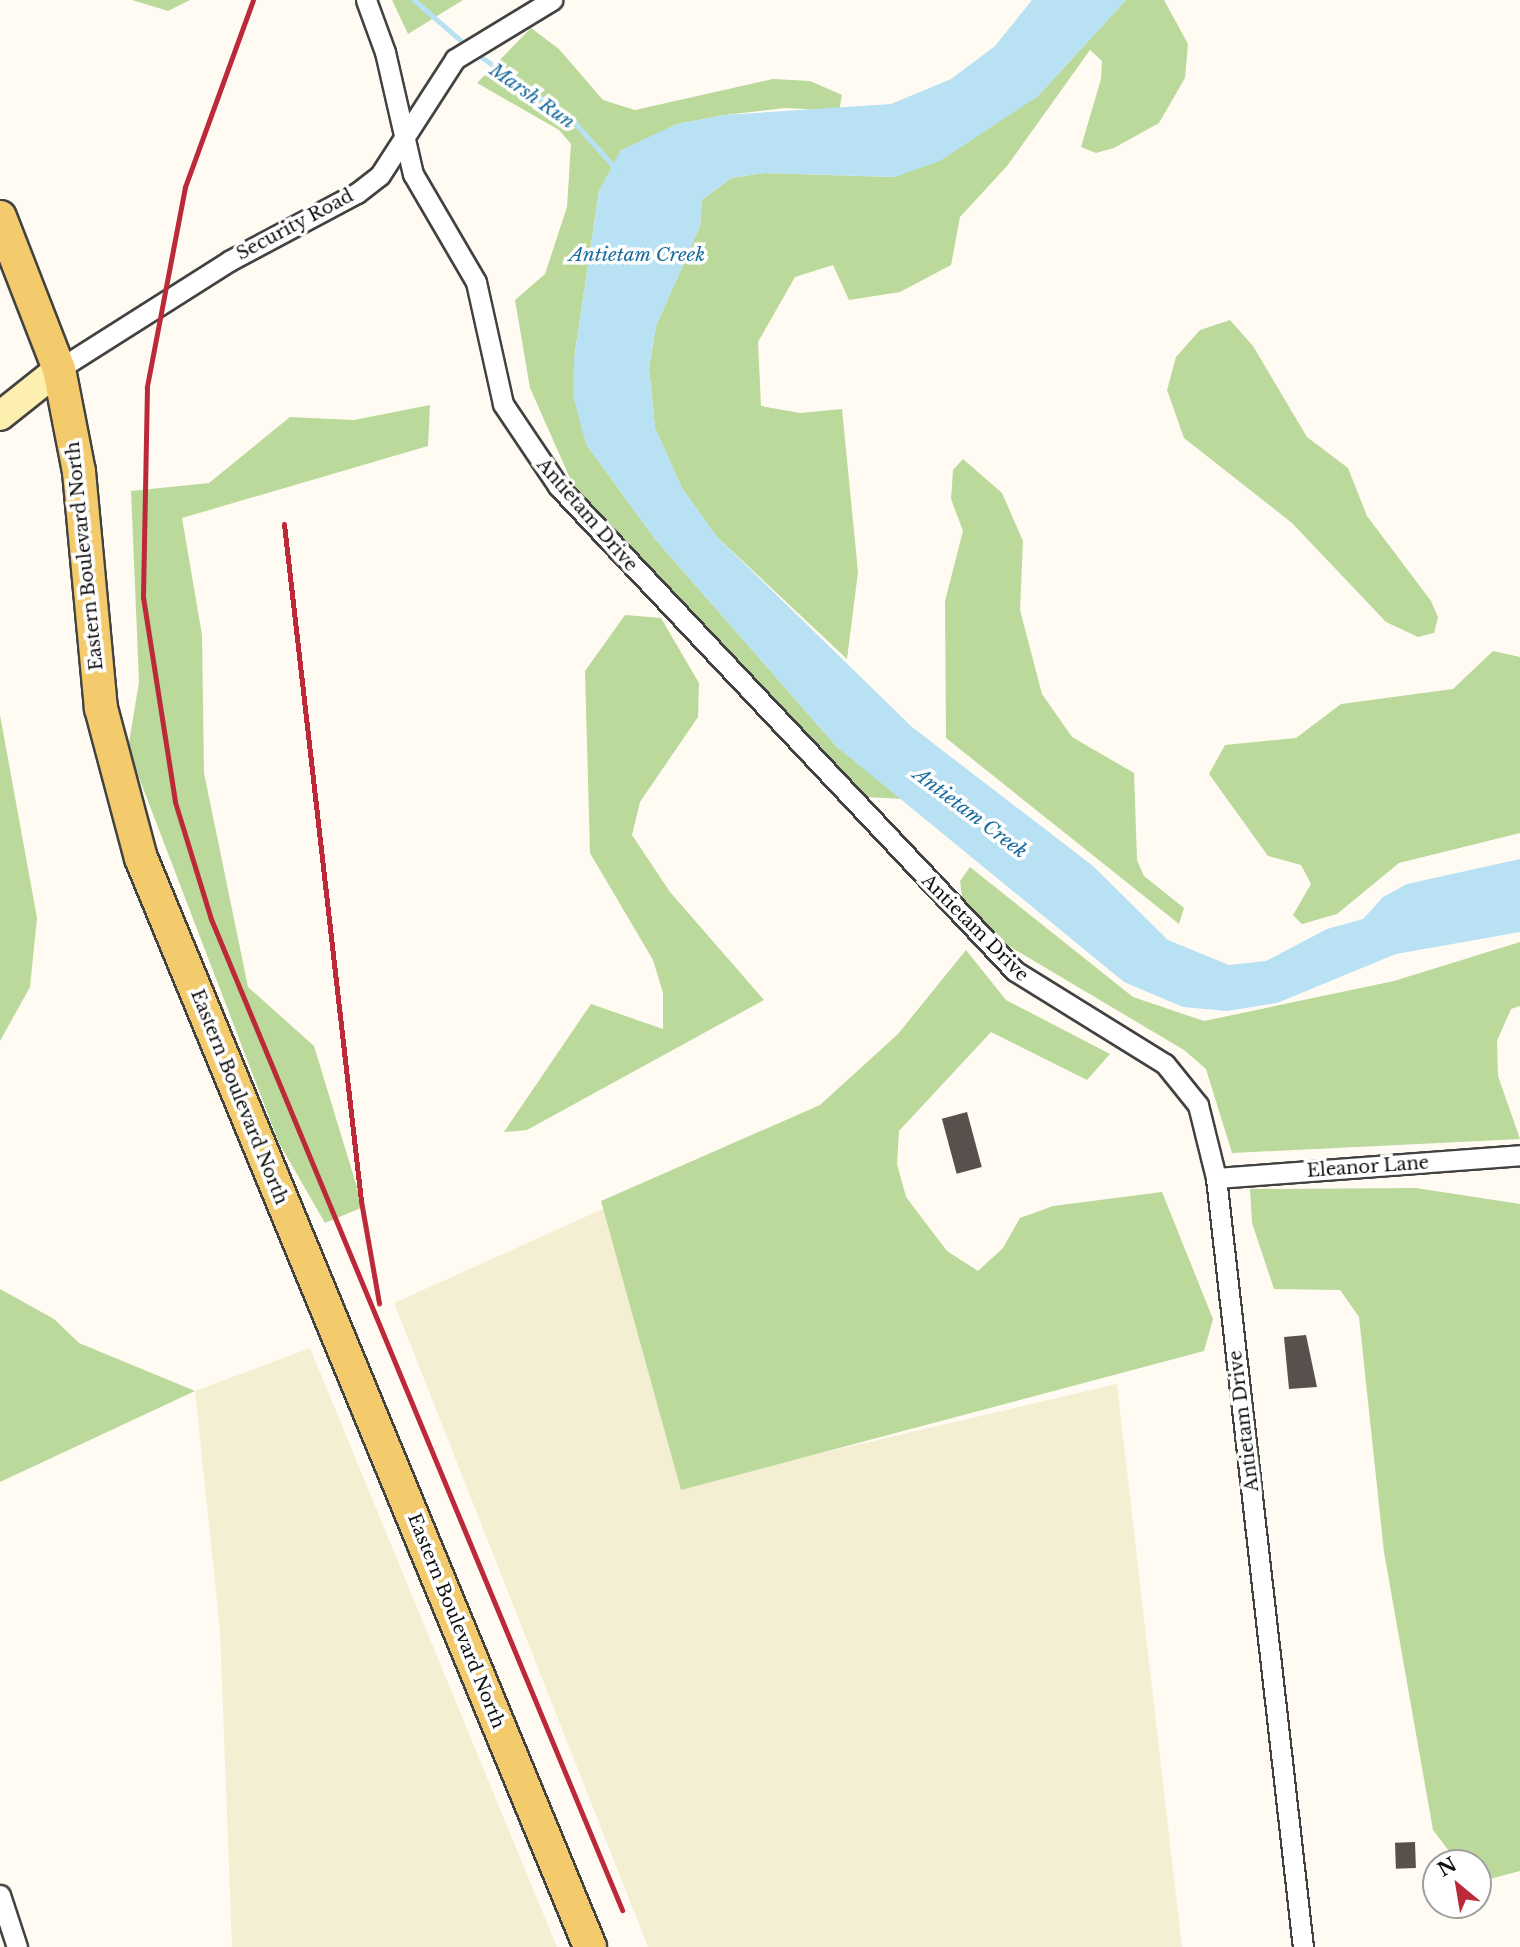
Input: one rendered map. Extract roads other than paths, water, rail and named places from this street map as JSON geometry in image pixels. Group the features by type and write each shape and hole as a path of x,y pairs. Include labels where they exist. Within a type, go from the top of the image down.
{"main road":[{"name":"Eastern Boulevard North","path":"0,217 59,369 80,484 101,708 141,858 590,1947"}],"street":[{"name":"Antietam Drive","path":"366,0 385,52 402,139 413,174 476,282 503,404 558,486 1015,971 1065,1007 1142,1048 1182,1081 1209,1137 1216,1178 1303,1947"},
{"name":"Security Road","path":"0,416 59,369 229,261 357,194 380,175 455,59 493,32 552,0"},
{"name":"Eleanor Lane","path":"1216,1178 1520,1155"},
{"path":"0,1895 17,1947"}],"water":[{"name":"Antietam Creek","path":"1032,0 1126,0 1037,97 940,161 895,177 764,173 731,178 702,200 700,226 656,326 649,368 655,428 682,488 717,537 912,727 1093,866 1168,940 1229,965 1266,961 1327,929 1363,919 1383,897 1407,884 1520,859 1520,932 1396,954 1277,1003 1227,1011 1183,1007 1124,982 837,747 655,539 586,444 573,396 574,359 599,191 621,150 677,124 725,115 891,104 951,79 995,46"}],"waterway":[{"name":"Marsh Run","path":"414,0 467,46"},
{"name":"Marsh Run","path":"474,52 572,120 617,170"}],"railway":[{"path":"253,0 185,187 147,387 143,597 175,802 211,919 622,1910"},
{"path":"284,524 361,1201 379,1303"}]}
